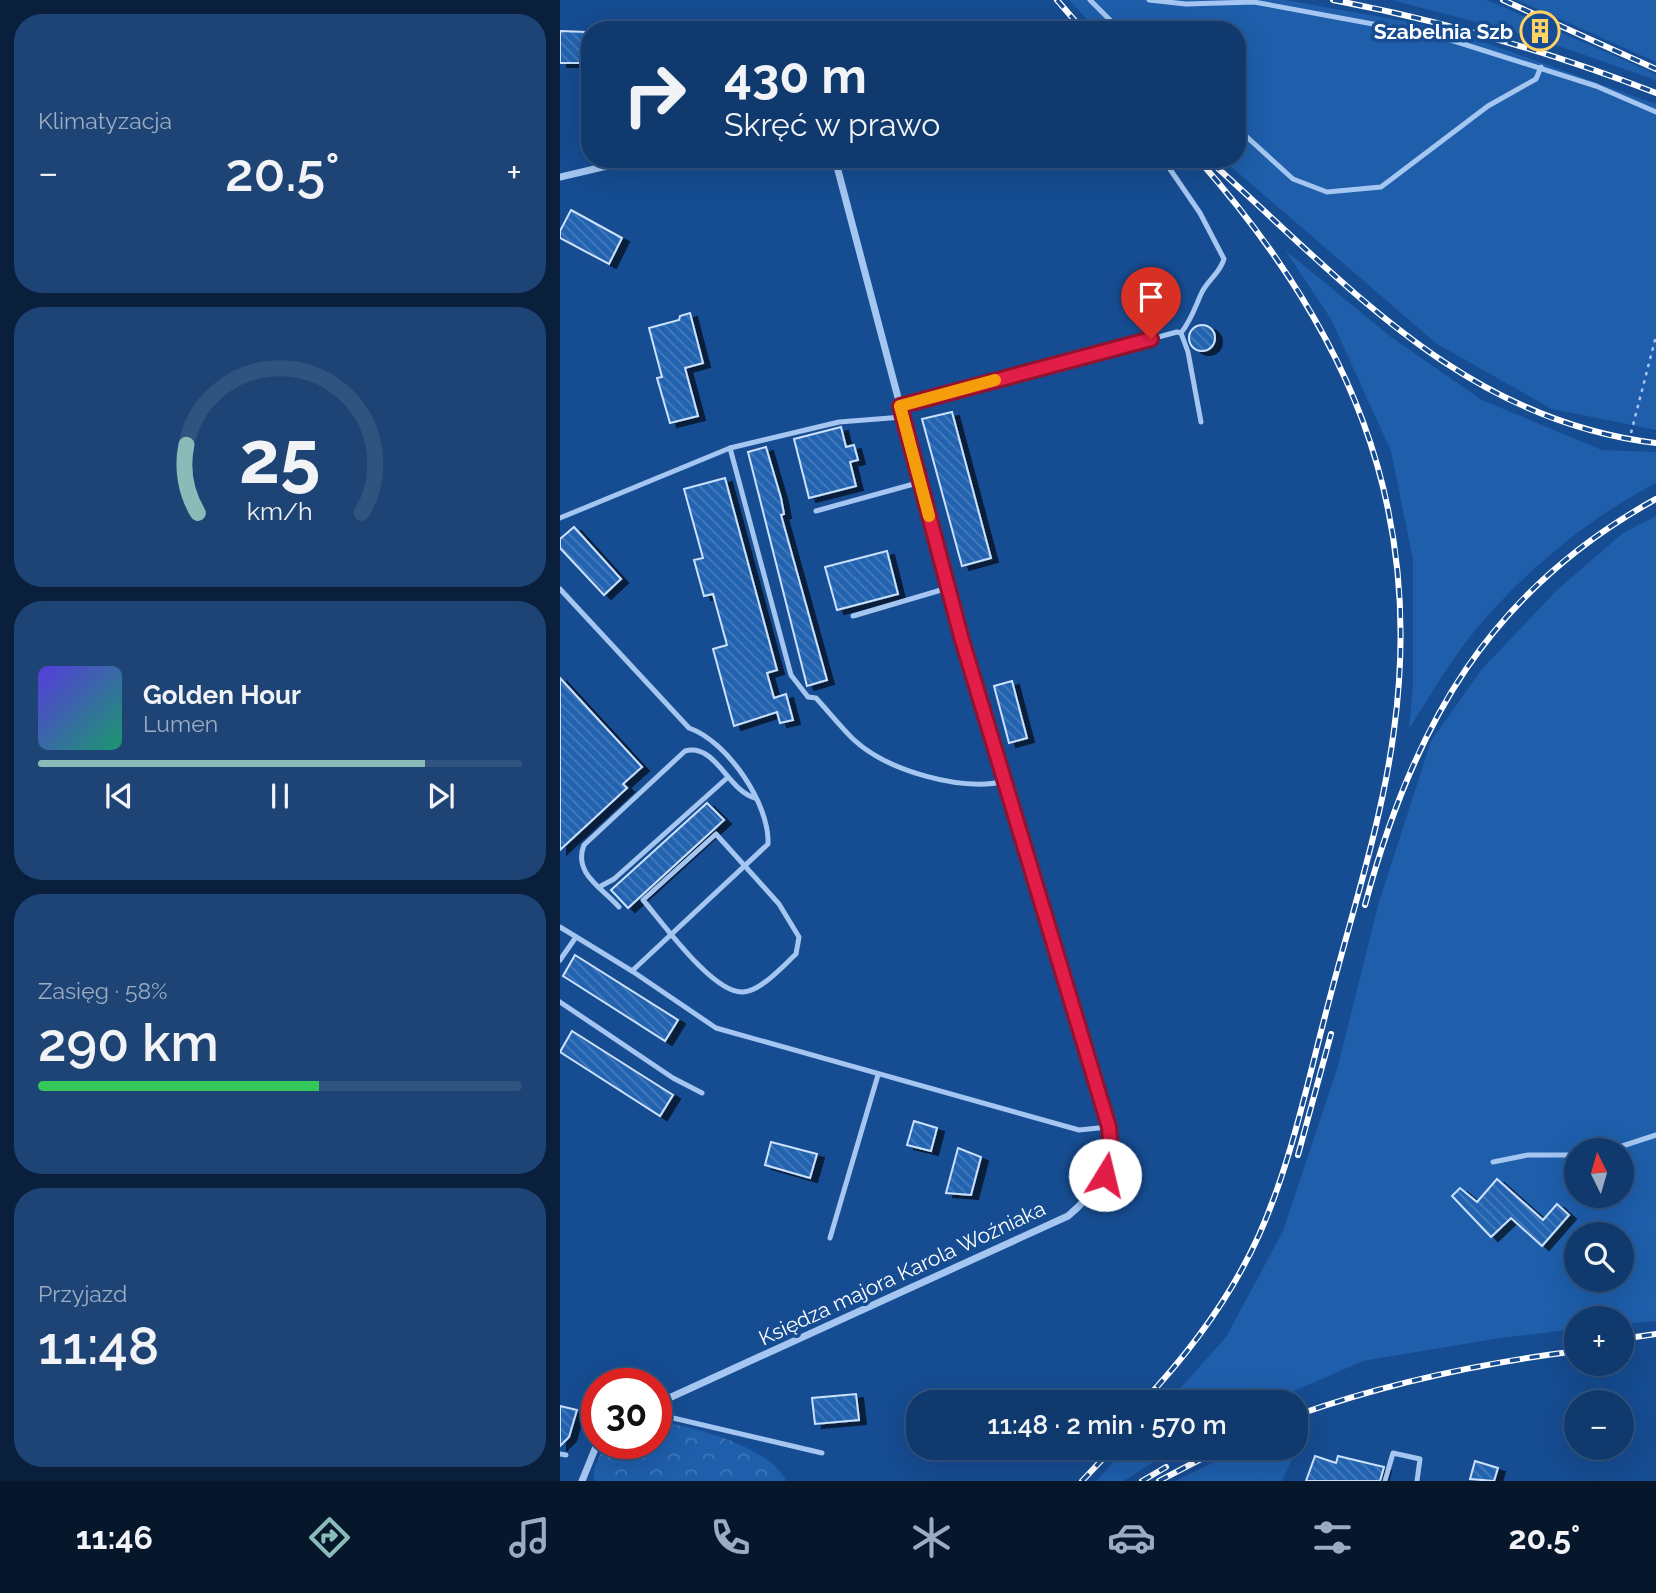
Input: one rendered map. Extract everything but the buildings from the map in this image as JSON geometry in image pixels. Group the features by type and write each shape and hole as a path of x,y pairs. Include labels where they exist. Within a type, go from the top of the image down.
{"street":[{"path":"560,177 598,168"},
{"name":"Księdza majora Karola Woźniaka","path":"672,1398 1068,1216 1089,1198 1105,1175 1111,1152 1109,1127 948,588 837,168"},
{"path":"582,1481 591,1459"}],"lane":[{"path":"1090,0 1111,21"},
{"path":"1149,0 1186,4 1254,2 1438,36 1541,67 1656,112"},
{"path":"1246,136 1293,179 1327,192 1381,187 1488,106 1536,79 1541,67"},
{"path":"900,406 1181,333 1198,309 1203,292 1220,271 1224,259 1200,213 1169,168"},
{"path":"1181,333 1188,352 1201,422"},
{"path":"560,519 730,448 839,422 903,417"},
{"path":"730,448 791,675 797,686 808,697 816,698 854,740 897,765 941,780 969,785 988,786 1007,781"},
{"path":"816,511 920,482"},
{"path":"853,616 948,588"},
{"path":"560,589 689,728 705,733 747,779 769,825 768,844 632,971"},
{"path":"619,907 601,886 581,870 580,855 584,845 685,751 695,748 708,754 743,794 755,798"},
{"path":"601,886 614,879 727,778"},
{"path":"716,834 746,866 779,904 799,937 796,954 754,989 733,991 707,972 643,900 716,834"},
{"path":"560,927 632,971 716,1028 1079,1130 1109,1127"},
{"path":"560,960 576,937"},
{"path":"560,1002 673,1078 702,1093"},
{"path":"830,1238 878,1075"},
{"path":"1634,1142 1656,1135"},
{"path":"1493,1162 1528,1155 1564,1155"},
{"path":"672,1418 822,1453"},
{"path":"1385,1481 1393,1453 1420,1459 1417,1481"}],"path":[{"path":"1631,433 1656,336"}],"green space":[{"path":"1069,0 1285,0 1415,23 1489,44 1656,104 1656,430 1552,409 1437,344 1232,168 1246,168 1246,21 1089,21"},
{"path":"1392,0 1487,0 1656,74 1656,80 1533,37"},
{"path":"1517,0 1656,0 1656,62"},
{"path":"1285,250 1391,337 1482,400 1602,450 1656,452 1656,483 1583,529 1517,585 1468,639 1409,729 1413,682 1413,560 1391,451 1331,319"},
{"path":"1656,516 1656,1321 1634,1323 1634,1306 1564,1306 1564,1331 1500,1338 1363,1361 1297,1390 1179,1390 1226,1337 1283,1231 1337,1069 1379,902 1431,741 1481,670 1557,590 1623,533"},
{"path":"672,1424 709,1433 748,1448 778,1469 786,1481 594,1481 594,1469 598,1459 672,1459"},
{"path":"1115,1460 1156,1460 1124,1481 1096,1481"},
{"path":"1218,1460 1292,1460 1282,1481 1175,1481"}],"railway":[{"path":"1057,0 1075,21"},
{"path":"1333,0 1496,39 1577,64 1656,93"},
{"path":"1503,0 1656,69"},
{"path":"1154,1390 1193,1344 1236,1280 1259,1235 1281,1178 1382,799 1394,730 1401,647 1397,568 1385,493 1363,422 1333,353 1295,287 1250,222 1205,168"},
{"path":"1217,168 1362,299 1413,340 1467,376 1525,407 1587,429 1656,443"},
{"path":"1365,905 1384,840 1407,779 1434,722 1466,669 1503,621 1547,576 1598,536 1656,499"},
{"path":"1298,1155 1331,1034"},
{"path":"1634,1337 1656,1334"},
{"path":"1308,1411 1366,1393 1435,1376 1564,1353"},
{"path":"1082,1481 1102,1460"},
{"path":"1159,1481 1199,1460"},
{"path":"1142,1481 1166,1467"}],"slow traffic":[{"path":"929,516 900,406 995,380"}],"place":[{"name":"Szabelnia Szb","path":"1540,31"}],"route":[{"path":"1105,1175 1111,1152 1109,1127 1097,1080 962,640 900,406 1151,339"}]}
